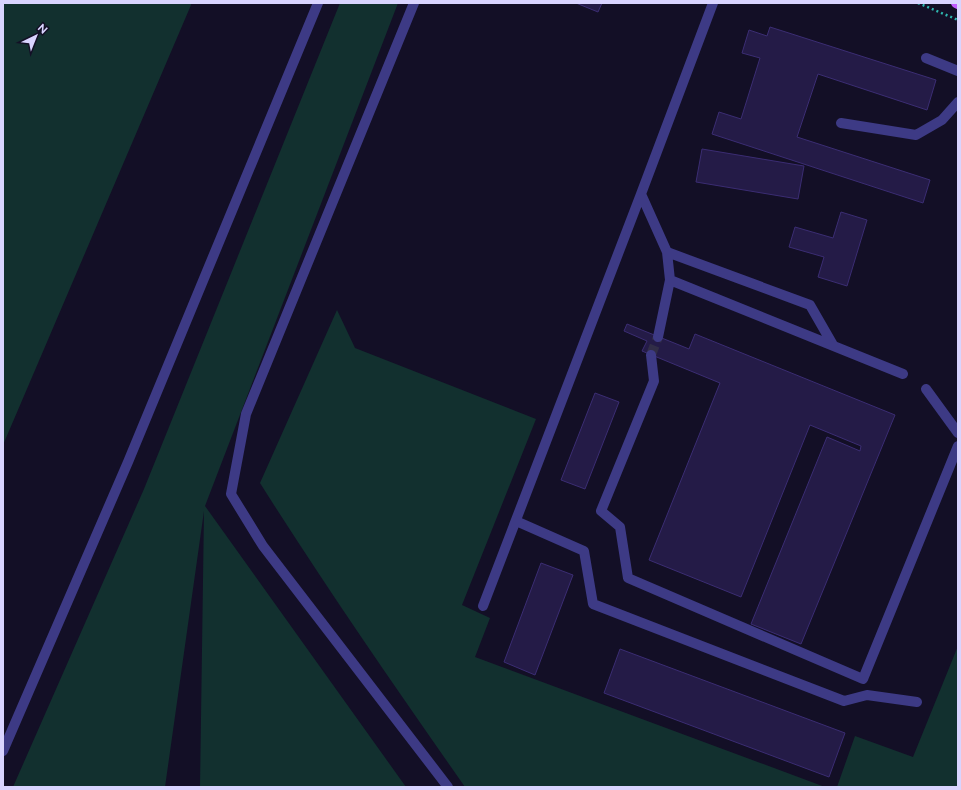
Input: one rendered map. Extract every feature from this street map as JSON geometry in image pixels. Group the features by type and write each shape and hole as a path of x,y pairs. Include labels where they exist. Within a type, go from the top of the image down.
{"street":[{"path":"3,751 128,462 318,3"},
{"path":"414,3 246,414 231,494 263,546 448,787"},
{"path":"483,606 713,3"},
{"path":"926,58 958,71"},
{"path":"841,123 916,135 942,120 958,102"},
{"path":"641,194 667,252 670,280 658,337"},
{"path":"667,252 810,305 833,346"},
{"path":"670,280 903,374"},
{"path":"651,355 654,381 601,511 620,527 628,578 863,679 958,446"},
{"path":"926,389 958,433"},
{"path":"516,520 584,551 593,604 844,701 866,695 917,702"}],"path":[{"path":"918,3 958,20"}],"green space":[{"path":"3,3 191,3 191,5 3,445"},
{"path":"340,3 398,3 205,506 406,787 200,787 204,511 165,787 13,787 144,489"},
{"path":"337,310 355,348 536,419 462,605 490,618 475,657 825,787 465,787 335,598 260,483"},
{"path":"958,646 958,787 837,787 855,736 913,757"}],"building":[{"path":"576,3 602,3 598,12"},
{"path":"770,27 936,80 927,110 818,74 797,137 930,180 923,203 712,134 719,112 741,119 760,58 742,53 749,30 767,36"},
{"path":"702,149 804,166 798,199 696,182"},
{"path":"841,212 867,220 847,286 818,277 824,257 789,247 795,227 833,238"},
{"path":"627,324 689,349 695,334 895,415 801,644 751,624 827,437 860,451 861,446 810,425 741,597 649,560 720,383 642,351 647,341 624,331"},
{"path":"595,393 619,402 585,489 561,480"},
{"path":"541,563 573,575 535,675 504,662"},
{"path":"620,649 845,733 829,777 604,693"}],"tunnel":[{"path":"651,355 658,337"}]}
